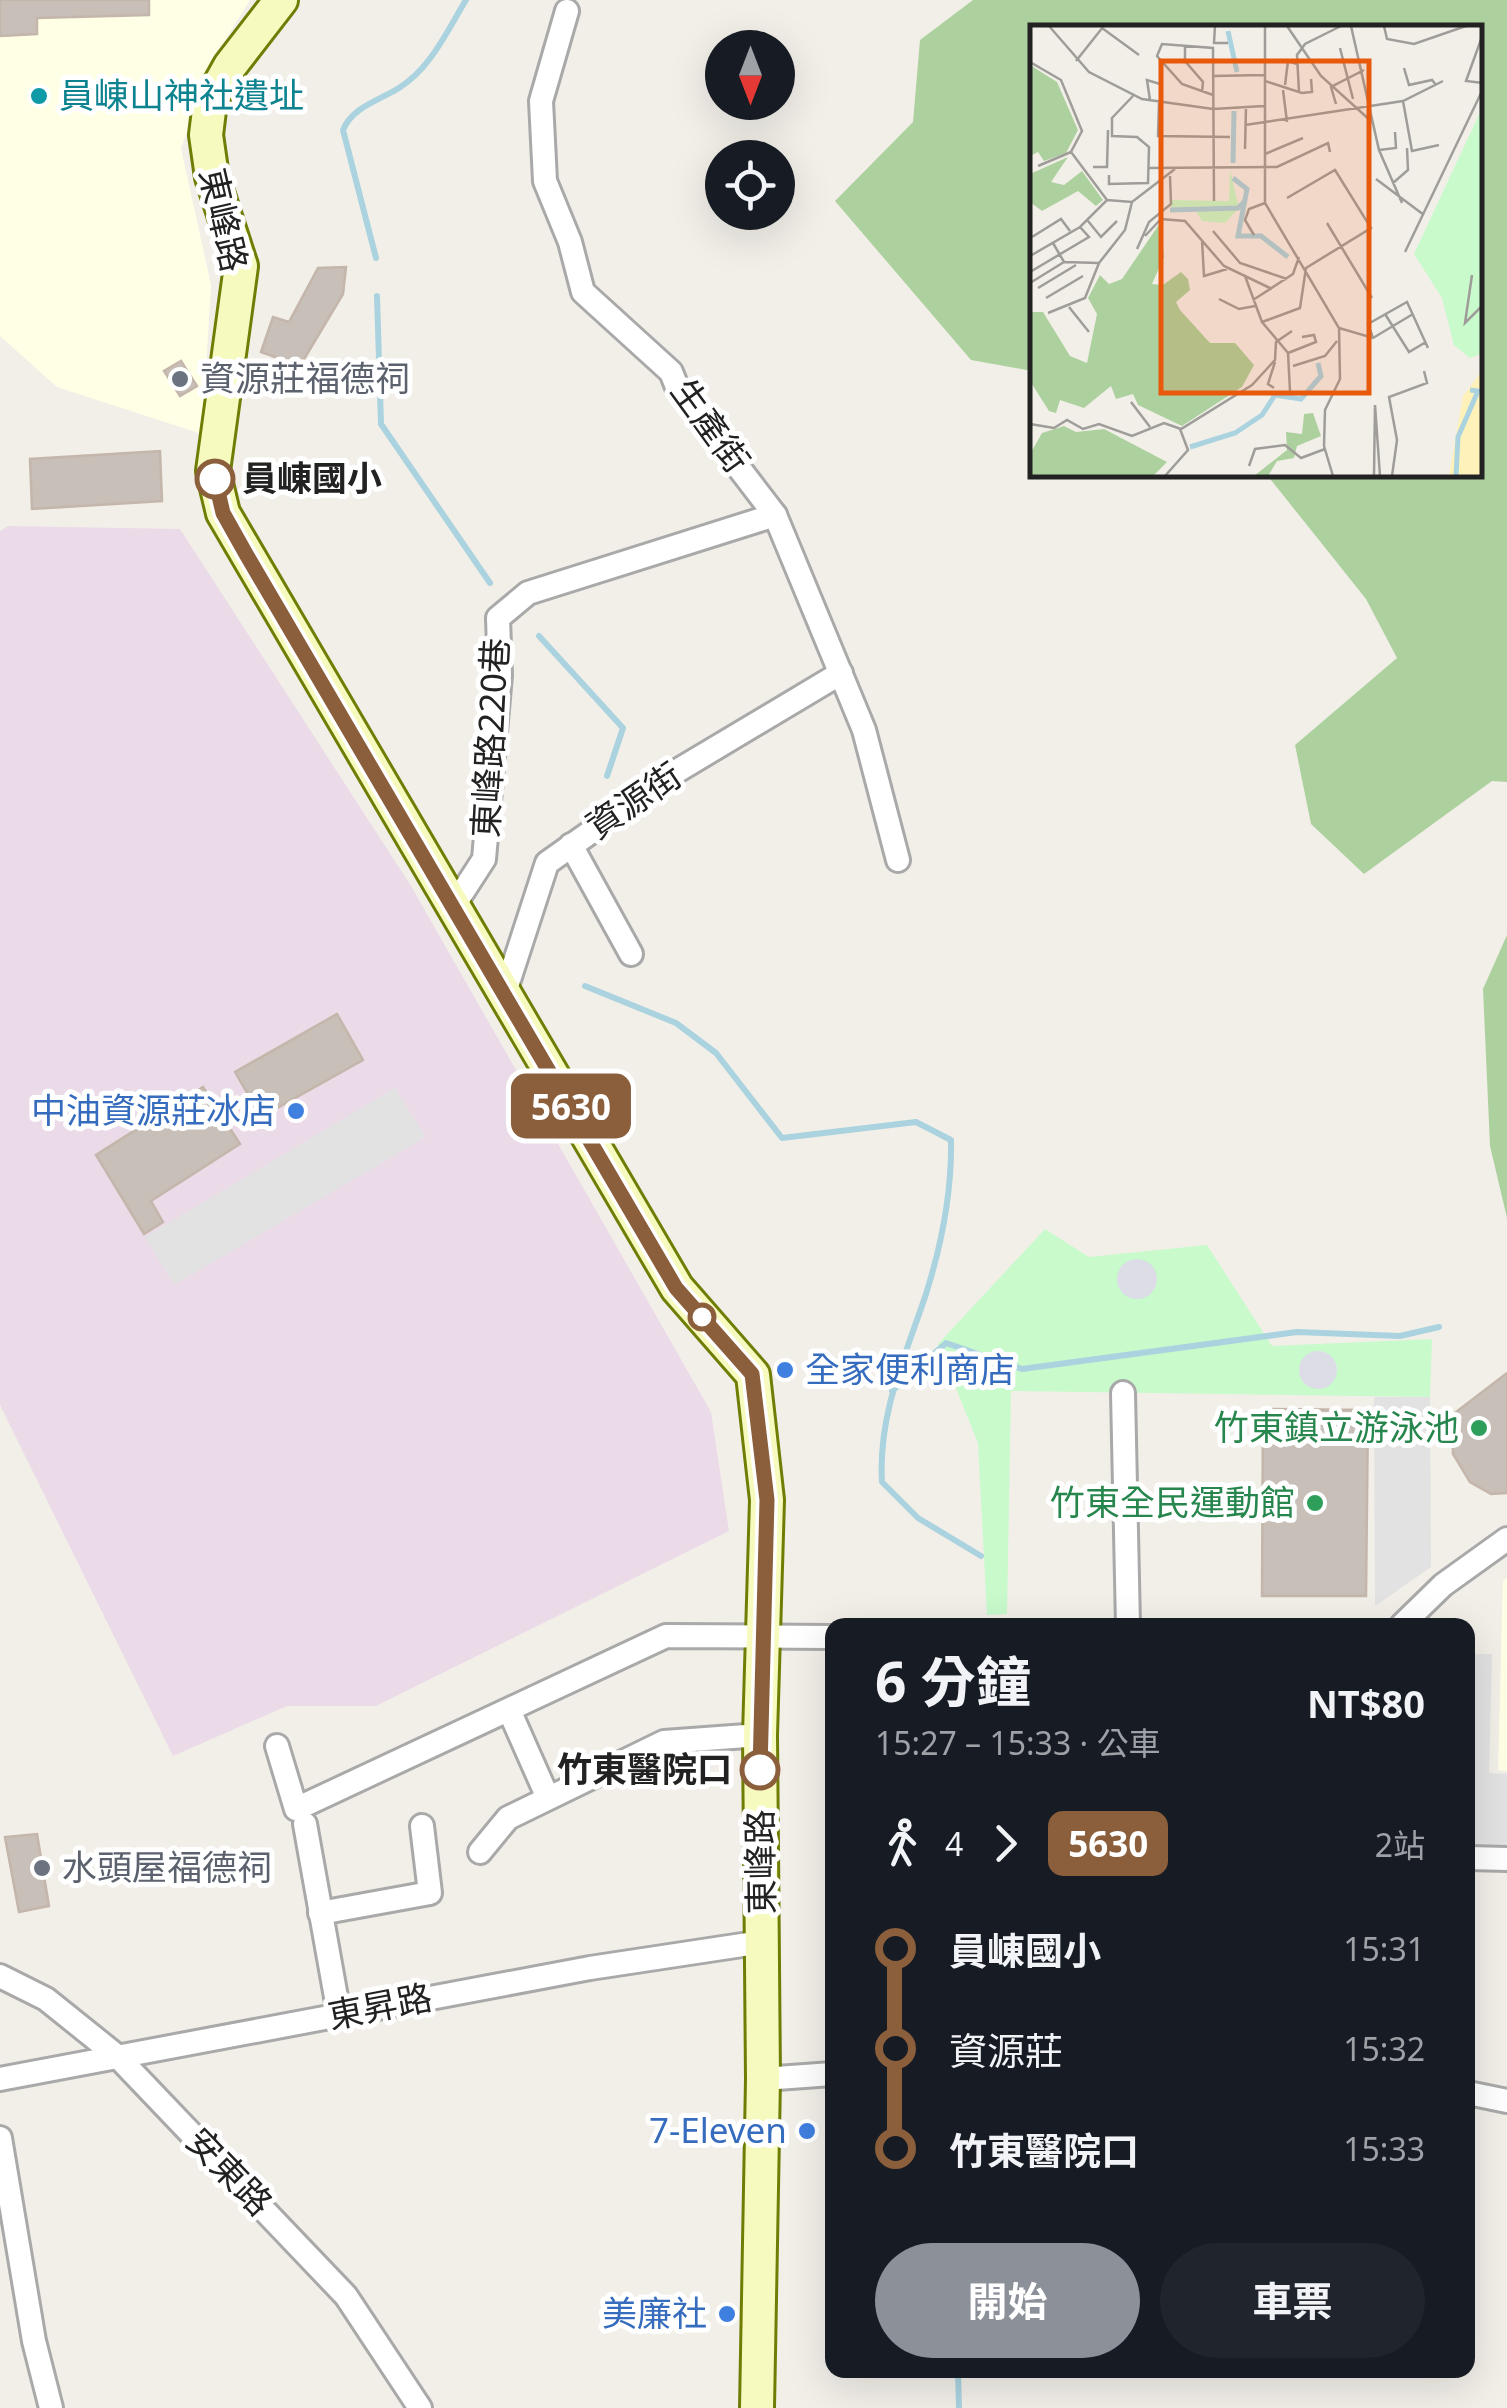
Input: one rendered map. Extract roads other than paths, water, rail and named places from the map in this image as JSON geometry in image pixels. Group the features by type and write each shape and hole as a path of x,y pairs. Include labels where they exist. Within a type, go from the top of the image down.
{"main road":[{"name":"東峰路","path":"281,0 230,66 210,102 206,135 212,177 241,266 212,471 223,513 676,1288 752,1374 767,1500 760,1735 762,2079 758,2408"}],"street":[{"name":"生產街","path":"567,11 541,101 543,157 545,181 570,242 583,292 671,372 677,387 775,515 864,730 898,860"},
{"name":"東峰路220巷","path":"453,907 484,859 500,674 498,618 528,593 775,515"},
{"name":"資源街","path":"504,992 547,863 677,770 841,673"},
{"path":"570,845 632,954"},
{"path":"1123,1394 1128,1618"},
{"path":"1409,1618 1444,1585 1507,1540"},
{"path":"300,1816 666,1636 825,1637"},
{"path":"509,1710 548,1798"},
{"path":"480,1852 508,1818 664,1742 760,1735"},
{"path":"277,1746 300,1816 339,2014"},
{"path":"320,1913 430,1893 422,1826"},
{"path":"1475,1858 1507,1859"},
{"name":"東昇路","path":"0,2079 590,1968 762,1942"},
{"name":"安東路","path":"0,1976 46,1999 117,2056 346,2296 420,2408"},
{"path":"762,2079 825,2074"},
{"path":"1475,2094 1507,2100"},
{"path":"0,2138 34,2341 51,2408"}],"waterway":[{"path":"376,258 343,130 353,115 399,88 420,70 466,0"},
{"path":"377,296 381,424 490,583"},
{"path":"539,636 623,728 607,776"},
{"path":"585,986 676,1023 716,1053 782,1138 916,1122 951,1140 950,1180 941,1237 889,1409 882,1482 918,1518 981,1556"},
{"path":"892,1391 946,1343 1022,1369 1297,1332 1400,1336 1439,1327"},
{"path":"958,2378 959,2408"}],"place":[{"name":"員崠山神社遺址","path":"39,96"},
{"name":"資源莊福德祠","path":"180,379"},
{"name":"員崠國小","path":"215,479"},
{"name":"中油資源莊冰店","path":"296,1111"},
{"name":"全家便利商店","path":"785,1370"},
{"name":"竹東鎮立游泳池","path":"1479,1428"},
{"name":"竹東全民運動館","path":"1315,1503"},
{"name":"竹東醫院口","path":"760,1770"},
{"name":"水頭屋福德祠","path":"42,1868"},
{"name":"7-Eleven","path":"807,2131"},
{"name":"美廉社","path":"727,2314"}]}
